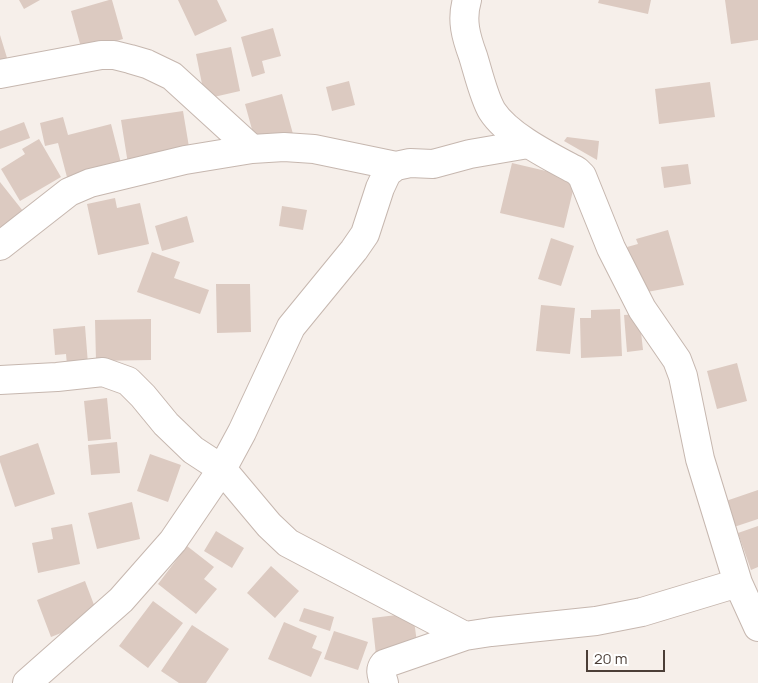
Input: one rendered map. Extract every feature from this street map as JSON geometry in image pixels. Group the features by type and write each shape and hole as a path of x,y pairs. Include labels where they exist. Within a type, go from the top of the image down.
{"street":[{"path":"467,0 464,15 466,37 491,109 500,120 528,144 577,171 582,176 611,248 642,309 677,360 685,386 700,459 738,583 758,627"},
{"path":"0,74 101,55 114,55 130,59 172,76 252,149"},
{"path":"0,246 69,192 90,183 185,160 252,149 284,147 314,149 396,166 410,163 433,164 470,154 528,144"},
{"path":"27,683 121,600 173,541 222,469 242,432 291,326 360,242 365,234 383,180 387,173 396,166"},
{"path":"0,380 103,372 128,382 144,396 166,424 187,443 222,469 269,525 288,543 464,636"},
{"path":"384,683 381,674 384,664 464,636 596,621 642,612 738,583"}],"building":[{"path":"19,0 40,0 24,9"},
{"path":"112,0 123,39 82,51 71,11"},
{"path":"178,0 217,0 227,21 195,36"},
{"path":"599,0 651,0 648,14 598,3"},
{"path":"725,0 758,0 758,40 731,44"},
{"path":"273,28 281,56 262,61 265,73 252,77 241,37"},
{"path":"0,35 8,61 0,63"},
{"path":"231,47 240,91 205,99 196,54"},
{"path":"349,81 355,105 332,111 326,87"},
{"path":"710,82 715,117 659,124 655,89"},
{"path":"282,94 293,134 256,144 245,104"},
{"path":"183,111 190,153 128,164 121,120"},
{"path":"63,117 68,135 111,124 122,167 68,181 58,143 45,146 40,123"},
{"path":"24,122 30,138 0,149 0,131"},
{"path":"567,137 599,141 597,160 564,141"},
{"path":"39,139 61,177 20,201 1,169 25,154 22,149"},
{"path":"512,163 576,178 564,228 500,213"},
{"path":"688,164 691,184 664,188 661,167"},
{"path":"0,182 23,211 0,230"},
{"path":"115,198 117,208 140,203 149,244 98,255 87,204"},
{"path":"282,206 307,210 303,230 279,226"},
{"path":"187,216 194,242 162,251 155,226"},
{"path":"668,230 684,285 642,293 627,247 638,244 636,239"},
{"path":"551,238 574,246 561,286 538,279"},
{"path":"152,252 180,262 174,278 209,290 200,314 137,292"},
{"path":"216,284 250,284 251,332 217,333"},
{"path":"541,305 575,308 570,354 536,351"},
{"path":"620,309 622,356 581,358 580,318 591,318 591,310"},
{"path":"639,314 643,350 627,352 624,315"},
{"path":"151,319 151,360 96,361 95,320"},
{"path":"85,326 88,364 67,365 66,354 55,355 53,329"},
{"path":"737,363 747,401 717,409 707,371"},
{"path":"107,398 111,439 88,441 84,401"},
{"path":"117,442 120,473 91,475 88,445"},
{"path":"38,443 55,494 15,507 0,462 0,456"},
{"path":"150,454 181,465 168,502 137,491"},
{"path":"758,490 758,519 731,528 723,502"},
{"path":"132,502 140,539 97,549 88,513"},
{"path":"72,524 80,564 38,573 32,543 53,539 51,528"},
{"path":"758,526 758,567 751,570 738,533"},
{"path":"216,531 244,548 232,568 204,551"},
{"path":"187,546 214,567 204,579 217,589 196,614 158,584"},
{"path":"271,566 299,591 275,618 247,593"},
{"path":"85,581 99,618 51,637 37,600"},
{"path":"153,601 183,623 148,668 119,646"},
{"path":"304,608 334,617 330,631 299,621"},
{"path":"413,613 418,650 376,655 372,618"},
{"path":"284,622 317,636 312,648 322,652 311,677 268,659"},
{"path":"192,625 229,649 206,683 179,683 161,671"},
{"path":"334,631 368,642 358,670 324,659"}]}
